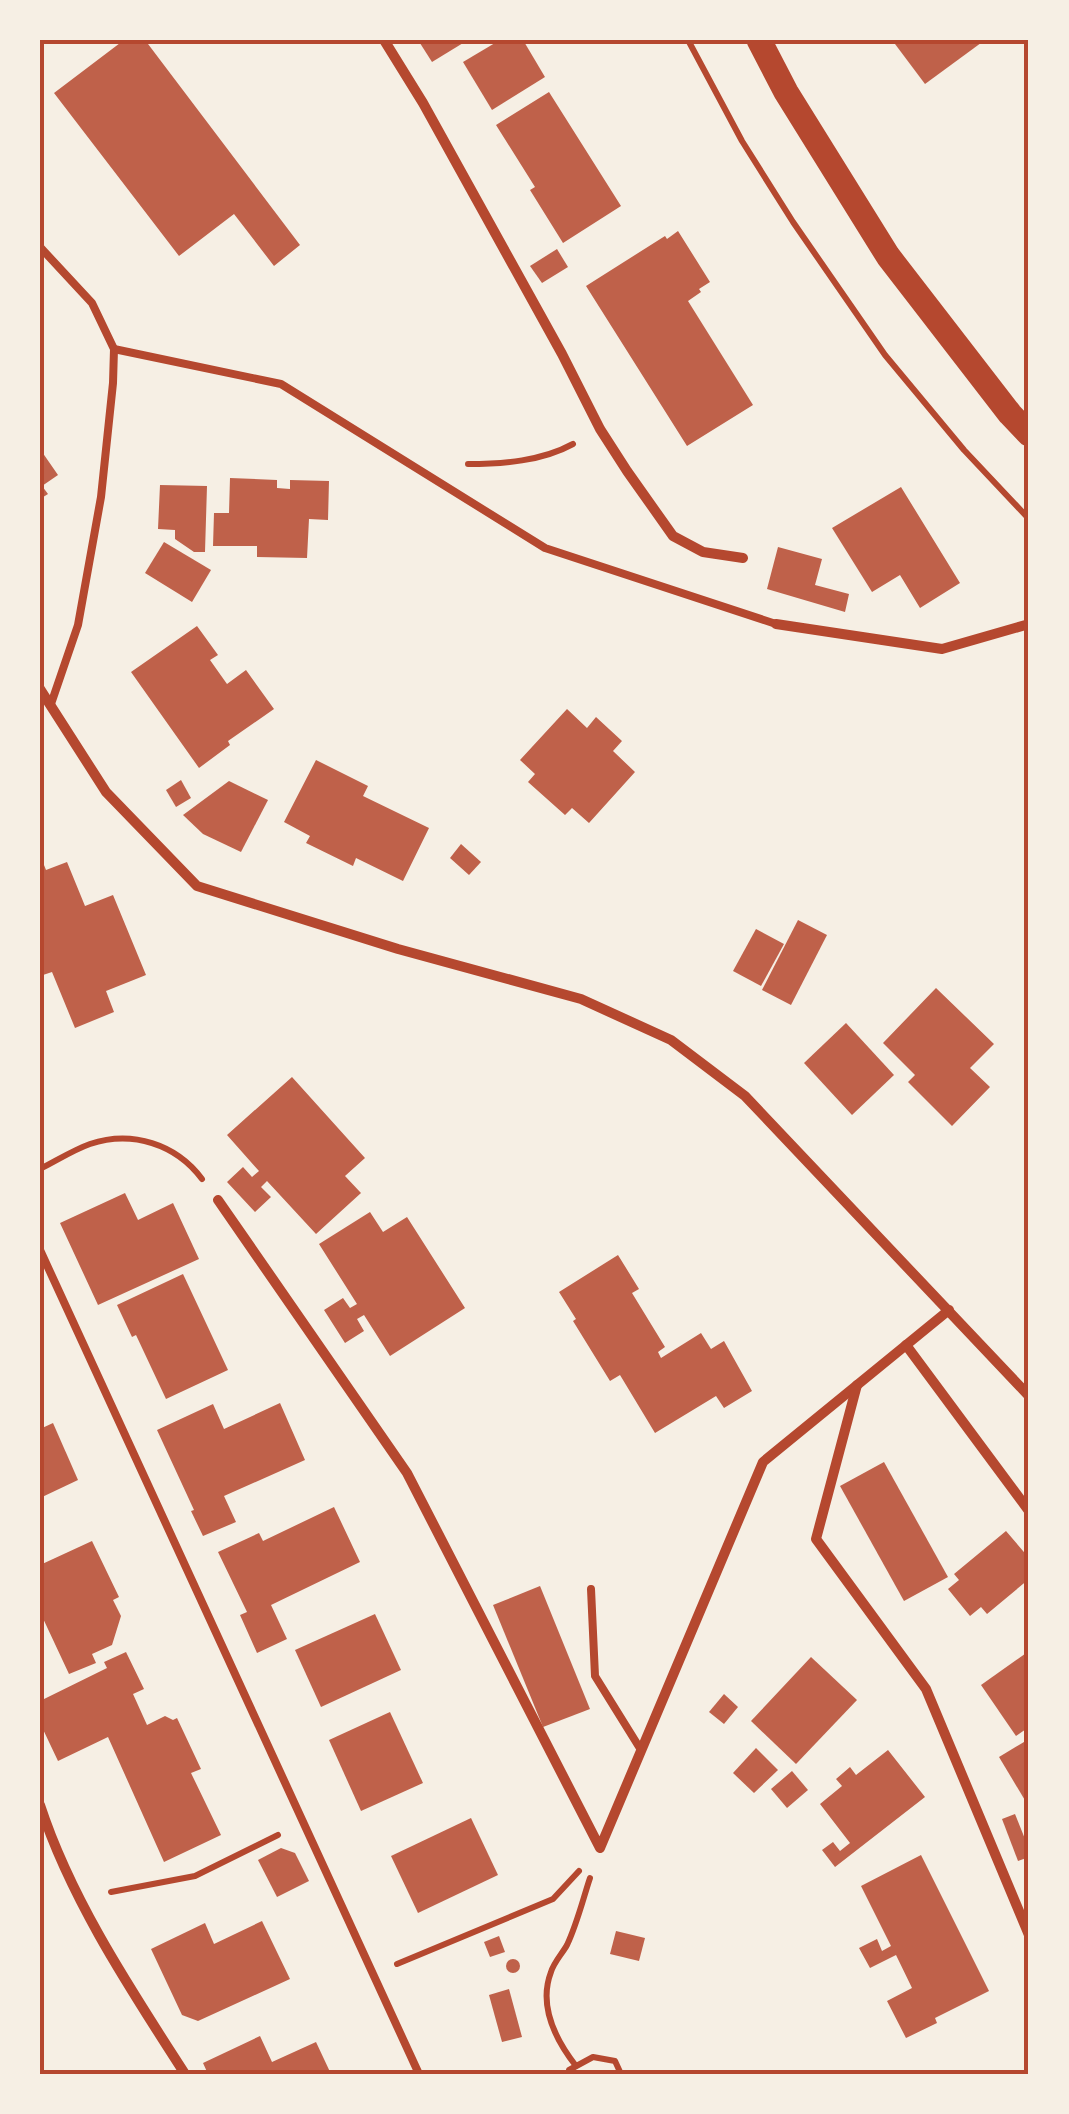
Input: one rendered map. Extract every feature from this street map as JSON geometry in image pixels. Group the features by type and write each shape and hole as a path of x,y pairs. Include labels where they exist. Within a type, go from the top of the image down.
{"main road":[{"path":"759,40 786,92 888,256 1029,434"}],"street":[{"path":"384,40 553,337 600,429 673,536 703,552 743,558"},
{"path":"776,624 942,649 1029,624"},
{"path":"40,690 106,792 197,886 398,949 581,999 671,1040 744,1096 1029,1396"},
{"path":"218,1200 406,1473 600,1848"},
{"path":"600,1848 762,1462 949,1310"},
{"path":"906,1345 1029,1510"},
{"path":"857,1384 816,1538 926,1690 1029,1935"},
{"path":"40,1805 93,1924 185,2074"}],"lane":[{"path":"40,247 92,303 114,349 100,498 78,625 51,704"},
{"path":"114,349 281,384 545,548 776,624"},
{"path":"40,1250 419,2074"},
{"path":"592,1590 595,1676 641,1750"}],"path":[{"path":"688,40 742,142 792,222 885,355 964,450 1029,519"},
{"path":"407,462 500,464 560,452 600,429"},
{"path":"40,1169 90,1144 121,1139 165,1146 196,1170"},
{"path":"81,1897 194,1876 280,1834 306,1826"},
{"path":"373,1974 553,1900 600,1848"},
{"path":"576,2066 555,2036 546,1990 551,1970 567,1945 600,1848"},
{"path":"568,2074 593,2057 615,2060 621,2074"}],"building":[{"path":"124,40 145,40 300,245 274,266 234,214 179,256 54,93"},
{"path":"418,40 468,40 432,62"},
{"path":"500,40 523,40 545,77 492,110 463,62"},
{"path":"892,40 985,40 925,84"},
{"path":"549,92 621,206 563,243 530,190 535,187 496,125"},
{"path":"678,231 710,282 688,301 753,405 687,446 586,286"},
{"path":"557,249 568,267 542,283 530,266"},
{"path":"40,449 58,475 42,486 48,494 40,499"},
{"path":"230,478 277,480 277,488 290,489 290,480 329,481 328,520 309,519 307,558 257,557 257,546 213,546 214,513 229,513"},
{"path":"160,485 207,486 205,552 194,552 175,539 175,530 158,529"},
{"path":"901,487 960,583 920,608 900,575 872,592 832,528"},
{"path":"164,542 211,570 192,602 145,573"},
{"path":"778,547 822,559 815,585 849,594 845,612 767,589"},
{"path":"197,626 218,655 210,660 227,684 246,670 274,709 228,741 230,745 199,768 131,672"},
{"path":"567,709 587,728 596,717 622,741 613,751 635,772 589,823 572,808 565,815 528,782 535,774 520,760"},
{"path":"316,760 368,786 363,796 429,828 403,881 356,858 353,866 306,843 310,836 284,822"},
{"path":"181,780 191,798 176,807 166,790"},
{"path":"229,781 268,800 241,852 203,834 183,815"},
{"path":"461,844 481,862 469,875 450,858"},
{"path":"40,855 46,870 67,862 85,906 113,895 146,975 106,991 114,1012 75,1028 52,972 40,976"},
{"path":"798,920 827,935 791,1005 762,990"},
{"path":"756,929 784,944 761,986 733,971"},
{"path":"936,988 994,1044 970,1068 990,1087 952,1126 908,1082 915,1075 883,1043"},
{"path":"846,1023 894,1075 852,1115 804,1063"},
{"path":"292,1077 365,1158 345,1176 361,1193 316,1234 267,1181 261,1187 271,1197 255,1212 227,1182 243,1167 252,1177 259,1171 227,1135"},
{"path":"125,1193 138,1220 173,1203 199,1259 98,1305 60,1223"},
{"path":"370,1212 383,1232 407,1217 465,1308 390,1356 364,1315 357,1319 364,1331 345,1343 324,1310 343,1298 350,1308 357,1304 319,1244"},
{"path":"618,1255 639,1289 632,1293 665,1347 658,1352 661,1358 701,1333 711,1349 724,1341 752,1391 724,1408 716,1396 655,1433 620,1375 610,1381 559,1292"},
{"path":"183,1274 228,1370 166,1399 117,1305"},
{"path":"280,1403 305,1460 224,1496 236,1522 203,1536 157,1430 213,1404 224,1429"},
{"path":"53,1423 78,1480 40,1498 40,1429"},
{"path":"884,1462 948,1577 904,1601 840,1486"},
{"path":"334,1507 360,1562 271,1605 287,1639 257,1653 240,1615 247,1612 218,1552 259,1533 263,1541"},
{"path":"1006,1531 1029,1558 1029,1579 987,1614 981,1607 970,1616 948,1589 959,1580 954,1574"},
{"path":"92,1541 119,1597 113,1600 121,1616 112,1645 92,1654 96,1663 69,1674 40,1612 40,1565"},
{"path":"540,1586 590,1709 543,1727 493,1605"},
{"path":"375,1614 401,1670 321,1707 295,1650"},
{"path":"1029,1651 1029,1727 1016,1736 981,1685"},
{"path":"126,1652 144,1689 133,1694 147,1725 165,1716 177,1718 201,1769 191,1773 221,1835 164,1862 108,1737 58,1761 40,1723 40,1701 107,1668 104,1662"},
{"path":"811,1657 857,1700 796,1764 751,1721"},
{"path":"724,1694 738,1707 724,1724 709,1712"},
{"path":"390,1712 423,1783 361,1811 329,1740"},
{"path":"1029,1739 1029,1807 999,1757"},
{"path":"756,1748 778,1770 754,1793 733,1773"},
{"path":"888,1750 925,1797 835,1867 822,1850 833,1842 840,1851 850,1843 820,1804 842,1786 836,1779 850,1767 856,1775"},
{"path":"792,1771 808,1790 787,1808 771,1789"},
{"path":"1015,1814 1029,1849 1029,1857 1018,1861 1002,1819"},
{"path":"471,1818 498,1875 418,1913 391,1856"},
{"path":"281,1848 295,1853 309,1881 277,1897 258,1860"},
{"path":"921,1855 989,1991 935,2018 937,2023 906,2038 887,2001 912,1988 896,1955 870,1968 859,1948 877,1939 882,1951 891,1946 861,1886"},
{"path":"262,1921 290,1979 198,2021 182,2015 151,1949 205,1923 214,1944"},
{"path":"616,1931 645,1938 639,1961 610,1954"},
{"path":"499,1936 505,1952 490,1957 484,1942"},
{"path":"513,1959 520,1966 513,1973 506,1966"},
{"path":"509,1989 522,2037 502,2042 489,1995"},
{"path":"260,2036 272,2062 316,2042 331,2074 208,2074 203,2063"}]}
